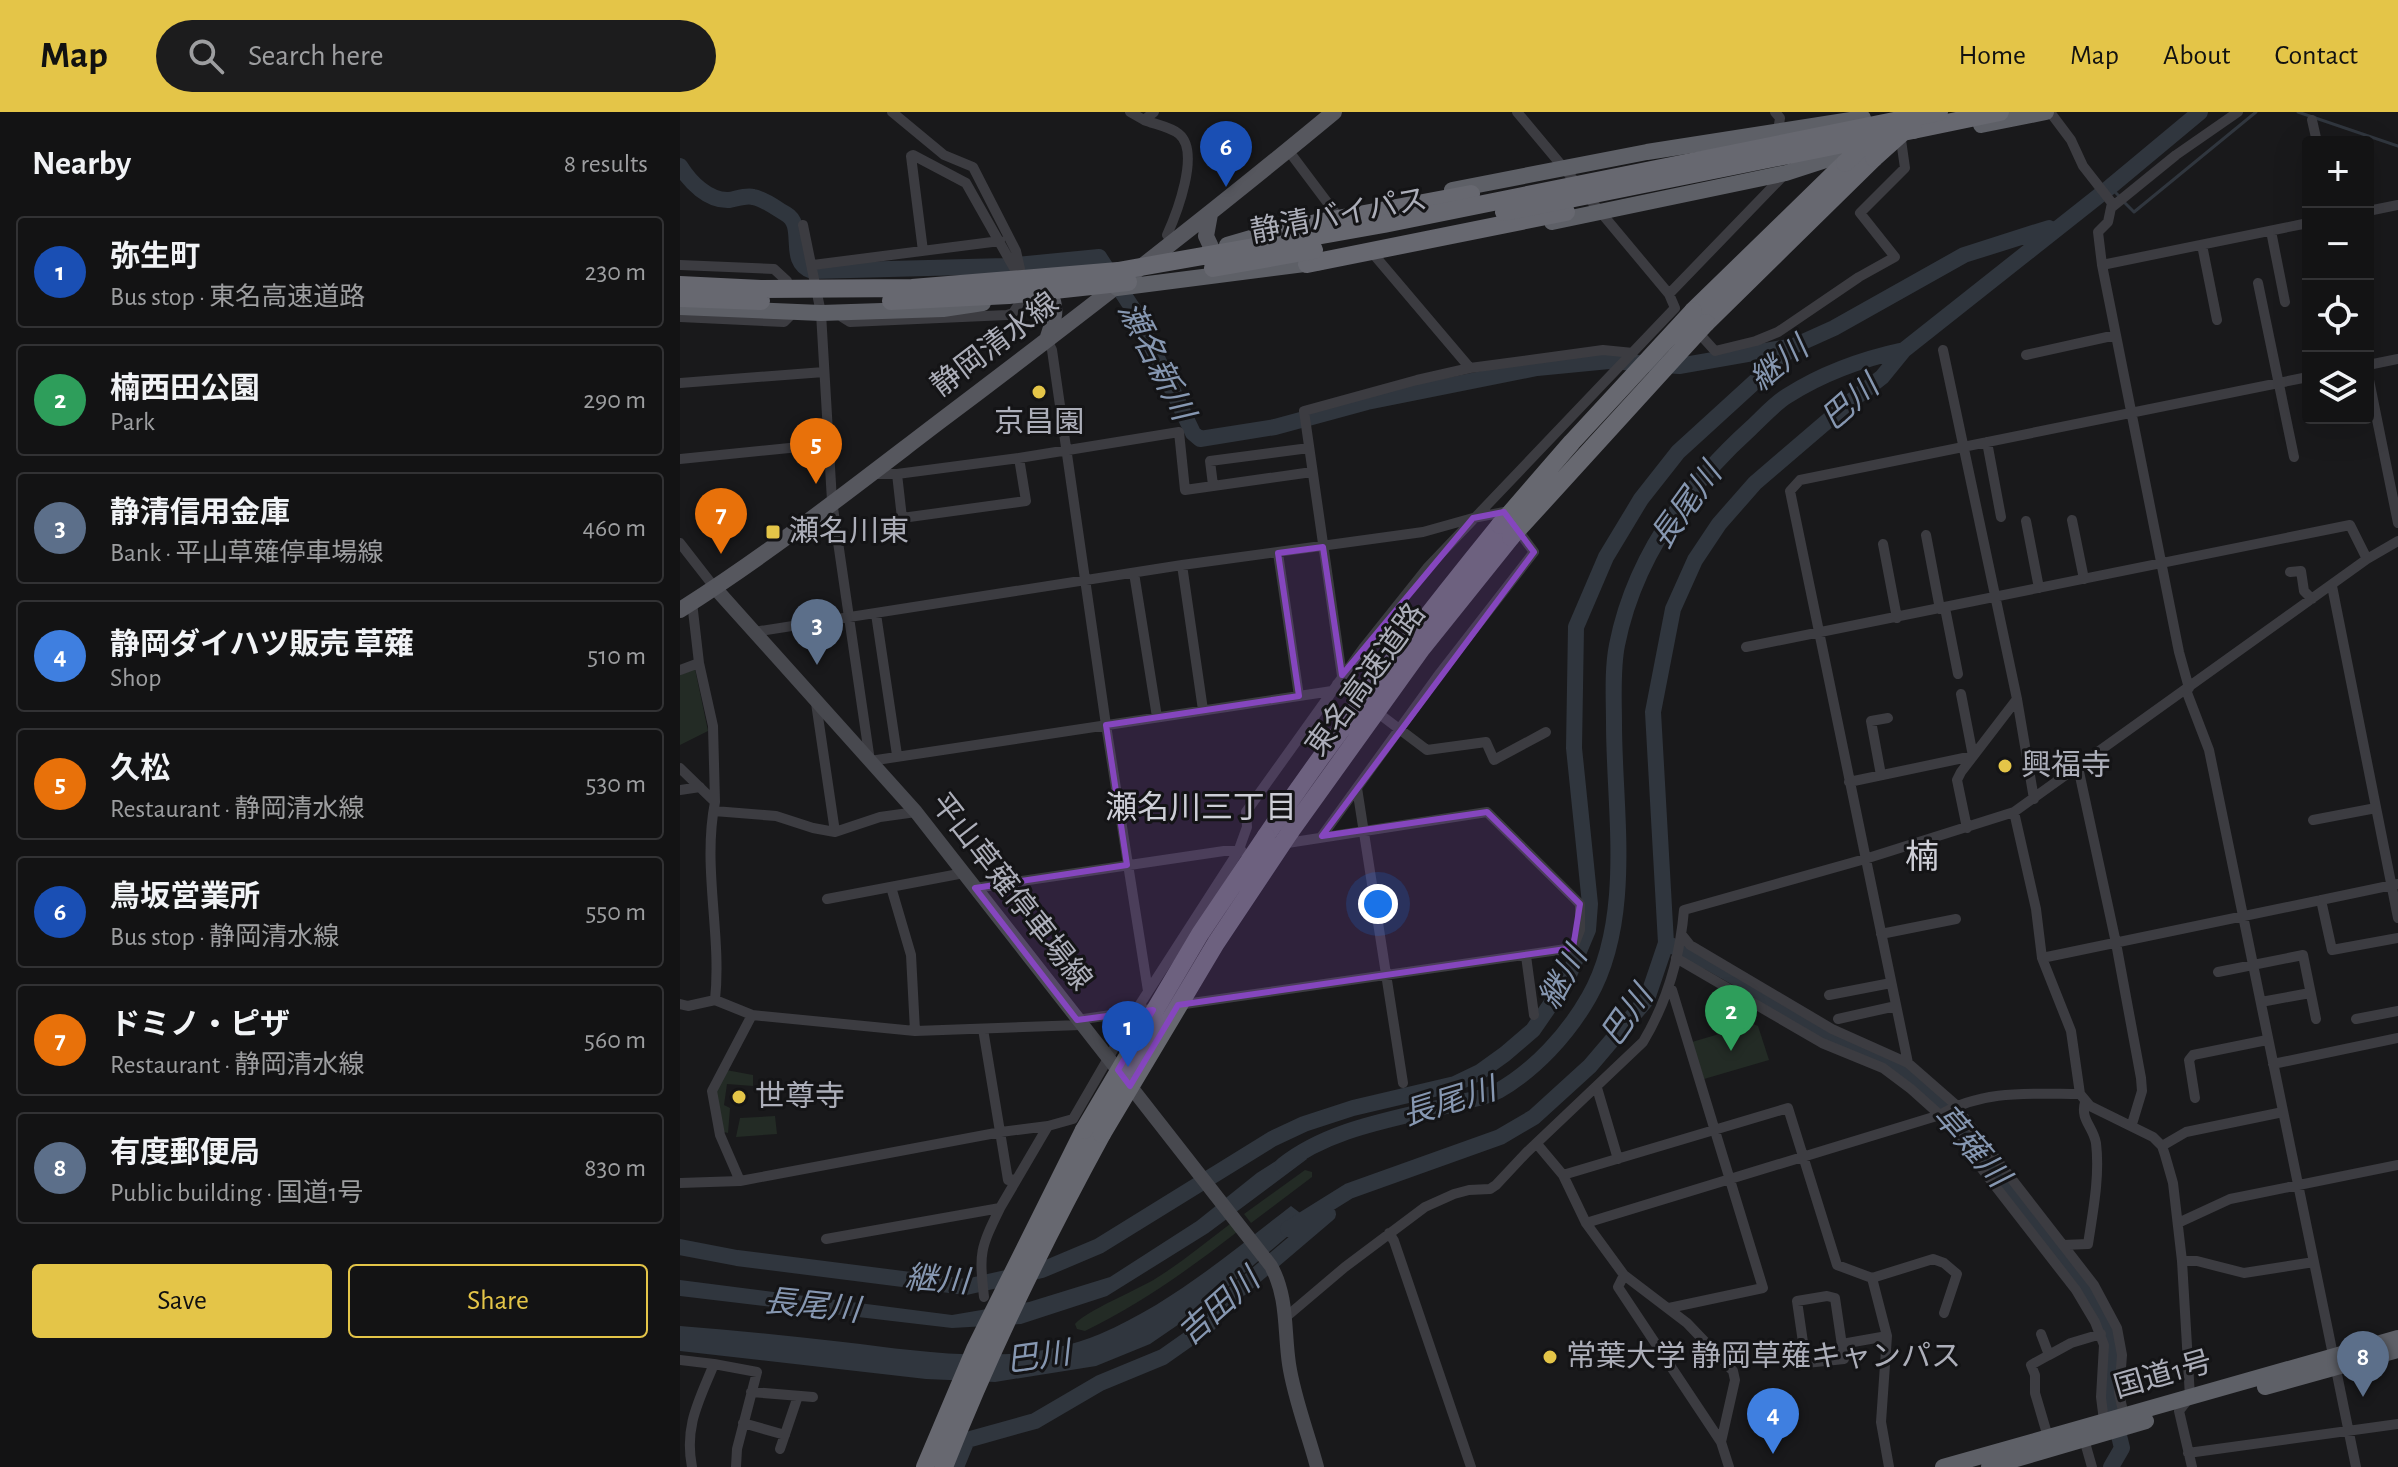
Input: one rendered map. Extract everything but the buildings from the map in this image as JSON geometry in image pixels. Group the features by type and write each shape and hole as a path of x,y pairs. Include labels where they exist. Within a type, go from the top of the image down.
{"highway":[{"name":"静清バイパス","path":"680,298 835,302 921,300 1009,295 1130,281 1276,257 1939,112"},
{"name":"静清バイパス","path":"680,285 761,289 912,288 1118,271 1370,227 1908,120 2000,112"},
{"path":"1279,230 1767,137 1908,120 2048,112"},
{"path":"680,277 787,281 814,273 909,282 1147,263 1212,249 1336,214 1562,167 1847,117 1908,120"},
{"path":"680,307 821,313 943,309 1375,256 1601,213 1786,173 1844,158 1908,120"},
{"path":"1307,264 1828,155 1908,120"},
{"name":"東名高速道路","path":"1691,314 1874,158 1908,120"},
{"name":"東名高速道路","path":"925,1467 1018,1257 1093,1132 1290,832 1506,531 1572,442 1691,314 1844,158 1908,120"},
{"name":"東名高速道路","path":"944,1467 994,1348 1093,1132 1200,934 1313,766 1411,636 1506,531"},
{"name":"国道1号","path":"1989,1467 2084,1439 2184,1404 2334,1362 2398,1338"},
{"name":"国道1号","path":"2334,1362 2398,1350"},
{"name":"国道1号","path":"1943,1467 2104,1421 2184,1404"}],"main road":[{"name":"静岡清水線","path":"686,606 870,474 1118,288 1288,150 1325,115"},
{"path":"1210,214 1206,236 1212,249"},
{"path":"1047,340 1055,315 1055,303 1050,294"},
{"name":"平山草薙停車場線","path":"715,588 916,812 1271,1266 1278,1280 1286,1317 1289,1365 1317,1467"}],"street":[{"path":"892,112 944,155 973,167 1016,251 1019,274"},
{"path":"1130,112 1179,133 1186,143 1184,196 1167,235"},
{"path":"1144,120 1154,112"},
{"path":"1517,112 1669,294 1691,314 1715,351 1778,332 1859,277 1895,257 1860,213 1905,168 1908,120"},
{"path":"1775,112 1780,118 1778,131"},
{"path":"2048,112 2071,140 2085,169 2112,205"},
{"path":"2238,112 2112,205 2108,222 2098,232 2179,652 2209,750 2356,1467"},
{"path":"1844,158 1847,117"},
{"path":"2312,120 2316,136"},
{"path":"1288,150 1336,214"},
{"path":"923,251 913,155 966,183 1019,274"},
{"path":"1669,294 1786,173"},
{"path":"1180,205 1192,228"},
{"path":"2374,210 2398,205"},
{"path":"2102,265 2302,224"},
{"path":"803,225 821,313 832,501 870,761 1299,696 1337,684"},
{"path":"2271,231 2285,302"},
{"path":"814,273 923,251 1000,241"},
{"path":"2202,245 2217,320"},
{"path":"1375,256 1470,368"},
{"path":"680,265 774,269 787,281"},
{"path":"2258,283 2294,457"},
{"path":"680,317 784,322 795,311"},
{"path":"680,1183 740,1181 1073,1119 1135,1012 1238,852 1247,827 1246,812 1337,684 1427,568 1473,518 1633,353 1691,314"},
{"path":"2026,355 2116,335"},
{"path":"1047,340 1052,350 1148,991"},
{"path":"1353,696 1337,684 1323,547 1304,411 1470,368 1603,350 1633,353"},
{"path":"1943,350 2017,699 2034,799"},
{"path":"2374,364 2398,359"},
{"path":"680,383 824,372"},
{"path":"1908,1063 1790,491 1800,480 2302,378"},
{"path":"2374,405 2398,523"},
{"path":"870,474 897,474 1019,458 1179,432 1185,490 1312,472"},
{"path":"1987,442 2001,517"},
{"path":"680,459 829,444"},
{"path":"1213,485 1210,461 1309,448"},
{"path":"897,474 902,518 1026,501 1019,458"},
{"path":"754,632 1182,565 1423,532 1504,512 1534,552 1322,836"},
{"path":"2072,520 2084,579"},
{"path":"2026,521 2039,588"},
{"path":"1746,647 2350,525 2367,559"},
{"path":"1926,535 1958,674"},
{"path":"1286,1317 1425,1207 1454,1194 1490,1189 1643,1042 1669,987 1682,935 1684,910 1865,859 2014,812 2367,559 2398,541"},
{"path":"680,543 715,588"},
{"path":"1883,544 1897,618"},
{"path":"1278,553 1299,696"},
{"path":"1182,565 1203,710"},
{"path":"2290,572 2301,571 2304,591 2312,599"},
{"path":"1134,573 1157,717"},
{"path":"2332,586 2376,808 2395,884 2398,918"},
{"path":"686,606 713,726 714,807 710,870 718,940 715,1000"},
{"path":"876,614 897,755"},
{"path":"680,670 699,663"},
{"path":"1961,694 1973,756"},
{"path":"1967,828 1957,780 2017,699"},
{"path":"816,702 835,832"},
{"path":"1382,716 1427,750 1486,742 1494,760 1546,732"},
{"path":"1881,775 1871,721 1888,718"},
{"path":"1849,782 1973,756"},
{"path":"2078,767 2116,943 2142,1091 2132,1124"},
{"path":"680,768 700,787 714,807 776,816 813,828 835,832 880,817 916,812"},
{"path":"680,790 700,787"},
{"path":"1357,788 1403,1083"},
{"path":"2313,820 2376,808"},
{"path":"680,1004 688,1006 715,1000 752,1015 915,1031 1079,1022 1573,948 1580,930 1580,904 1487,812 1322,836 1238,852 1224,851 975,888"},
{"path":"2014,812 2038,920 2042,958 2071,1031 2083,1098 2083,1117 2095,1138 2095,1204 2088,1244 2063,1245"},
{"path":"827,899 964,873"},
{"path":"2042,958 2395,884"},
{"path":"891,887 911,955 915,1031"},
{"path":"2321,900 2332,950 2398,938"},
{"path":"1881,934 1956,919"},
{"path":"1682,935 1690,945 1832,1029 1908,1063 1956,1106 2094,1285 2117,1328 2122,1355 2119,1393 2124,1416"},
{"path":"2218,972 2303,955 2316,1019"},
{"path":"1526,956 1534,1015"},
{"path":"1676,958 1822,1043 1883,1068 1940,1115 2083,1301 2101,1334 2105,1355 2101,1397 2104,1421"},
{"path":"1829,995 1891,983"},
{"path":"1669,987 1763,1288 1669,1308"},
{"path":"2261,1002 2310,993"},
{"path":"1838,1019 1896,1006"},
{"path":"2356,1019 2398,1011"},
{"path":"740,1181 720,1135 712,1091 752,1015"},
{"path":"983,1029 1008,1180 1017,1179"},
{"path":"2273,1064 2398,1038"},
{"path":"2195,1098 2189,1060 2193,1055 2267,1040"},
{"path":"1597,1088 1618,1159"},
{"path":"1586,1223 1940,1115 1956,1106 2008,1093 2083,1098 2153,1137 2162,1146 2173,1183 2182,1261 2184,1404 2192,1467"},
{"path":"1563,1175 1788,1108 1837,1265 1872,1278 1927,1259 1944,1263 1957,1274 1944,1313"},
{"path":"2162,1146 2186,1132 2283,1112"},
{"path":"984,1297 982,1247 1000,1208 1048,1126"},
{"path":"1537,1144 1563,1175 1586,1223 1624,1275 1700,1335 1733,1371 1735,1380 1721,1442"},
{"path":"2178,1223 2230,1199 2398,1165"},
{"path":"826,1239 1000,1208"},
{"path":"2026,1224 2039,1213"},
{"path":"1389,1233 1471,1467"},
{"path":"2182,1261 2197,1261 2229,1272 2244,1273 2314,1262"},
{"path":"1624,1275 1618,1287 1721,1442 1729,1467"},
{"path":"1872,1278 1887,1336 1881,1409 1889,1467"},
{"path":"1827,1296 1835,1298 1842,1344 1844,1359 1806,1363 1797,1301 1827,1296"},
{"path":"2041,1334 2049,1355"},
{"path":"2048,1437 2035,1393 2035,1375 2031,1365 2071,1343 2101,1334"},
{"path":"1842,1344 1887,1336"},
{"path":"680,1360 757,1372 737,1449 736,1467"},
{"path":"692,1467 687,1444 695,1411 714,1364"},
{"path":"751,1392 813,1397"},
{"path":"780,1449 798,1396"},
{"path":"743,1423 785,1435"},
{"path":"2188,1453 2398,1424"},
{"path":"2084,1439 2092,1467"}],"highlighted area":[{"path":"1504,512 1534,552 1322,836 1487,812 1580,904 1573,948 1178,1005 1130,1086 1118,1070 1153,1010 1077,1020 975,888 1127,865 1106,725 1299,696 1278,553 1323,547 1342,675 1473,518"}],"shaded area":[{"path":"695,669 708,731 680,745 680,675"},
{"path":"1753,1024 1758,1026 1769,1060 1704,1079 1692,1042"},
{"path":"726,1070 753,1075 753,1086 727,1084 724,1105 730,1108 728,1133 724,1132 715,1091"},
{"path":"775,1116 777,1134 736,1137 740,1118"},
{"path":"1305,1170 1312,1172 1312,1177 1251,1223 1244,1214"},
{"path":"1230,1224 1237,1232 1182,1273 1105,1321 1085,1331 1077,1329 1075,1324 1081,1319 1155,1279"}],"water":[{"path":"1296,1148 1307,1159 1208,1233 1107,1296 1021,1324 952,1328 680,1296 680,1280 952,1315 1029,1302 1110,1277 1197,1221 1257,1173"},
{"path":"1291,1206 1308,1219 1204,1307 1150,1344 1096,1366 995,1382 926,1379 680,1351 680,1326 940,1353 1005,1354 1069,1345 1100,1334 1152,1308 1200,1276"}],"waterway":[{"name":"巴川","path":"1288,1229 1349,1191 1500,1137 1534,1117 1590,1066 1647,999 1666,943 1653,712 1673,609 1695,560 1719,524 1755,483 1882,377 1904,350 2200,112"},
{"path":"2124,202 2134,212 2256,112"},
{"path":"2298,112 2398,146"},
{"name":"瀬名新川","path":"680,166 694,184 707,194 729,200 747,196 757,198 786,214 795,227 800,260 812,271 1006,266 1099,257 1135,312 1193,433 1200,439 1275,427 1367,402 1537,368 1609,361 1679,366 1794,346"},
{"path":"2110,187 2119,196"},
{"name":"継川","path":"680,1247 737,1258 966,1287 1042,1270 1099,1246 1272,1139 1304,1124 1353,1108 1455,1084 1480,1072 1505,1054 1533,1030 1566,982 1588,930 1590,904 1574,748 1576,627 1606,557 1641,499 1678,452 1794,346 1834,328 1964,255 2049,228"},
{"name":"長尾川","path":"1283,1165 1340,1134 1498,1091 1538,1062 1571,1024 1589,997 1603,966 1612,933 1618,863 1614,664 1625,613 1650,554 1666,526 1705,474 1777,403 1829,374 1858,362 1904,350"},
{"name":"草薙川","path":"1666,943 1751,986 1823,1036 1902,1071 1940,1103 2083,1285 2107,1327 2113,1355 2112,1407 2122,1448 2111,1467"},
{"name":"吉田川","path":"956,1467 967,1440 1035,1421 1100,1383 1163,1357 1207,1326 1235,1293 1328,1214"}],"place":[{"name":"鳥坂営業所","path":"1226,187"},
{"name":"京昌園","path":"1039,392"},
{"name":"久松","path":"816,484"},
{"name":"瀬名川東","path":"773,532"},
{"name":"ドミノ・ピザ","path":"721,554"},
{"name":"静清信用金庫","path":"817,665"},
{"name":"興福寺","path":"2005,766"},
{"name":"楠西田公園","path":"1731,1051"},
{"name":"弥生町","path":"1128,1067"},
{"name":"世尊寺","path":"739,1097"},
{"name":"常葉大学 静岡草薙キャンパス","path":"1550,1357"},
{"name":"有度郵便局","path":"2363,1397"},
{"name":"静岡ダイハツ販売 草薙","path":"1773,1454"}],"district":[{"name":"瀬名川三丁目","path":"1201,808"},
{"name":"楠","path":"1922,858"}]}
